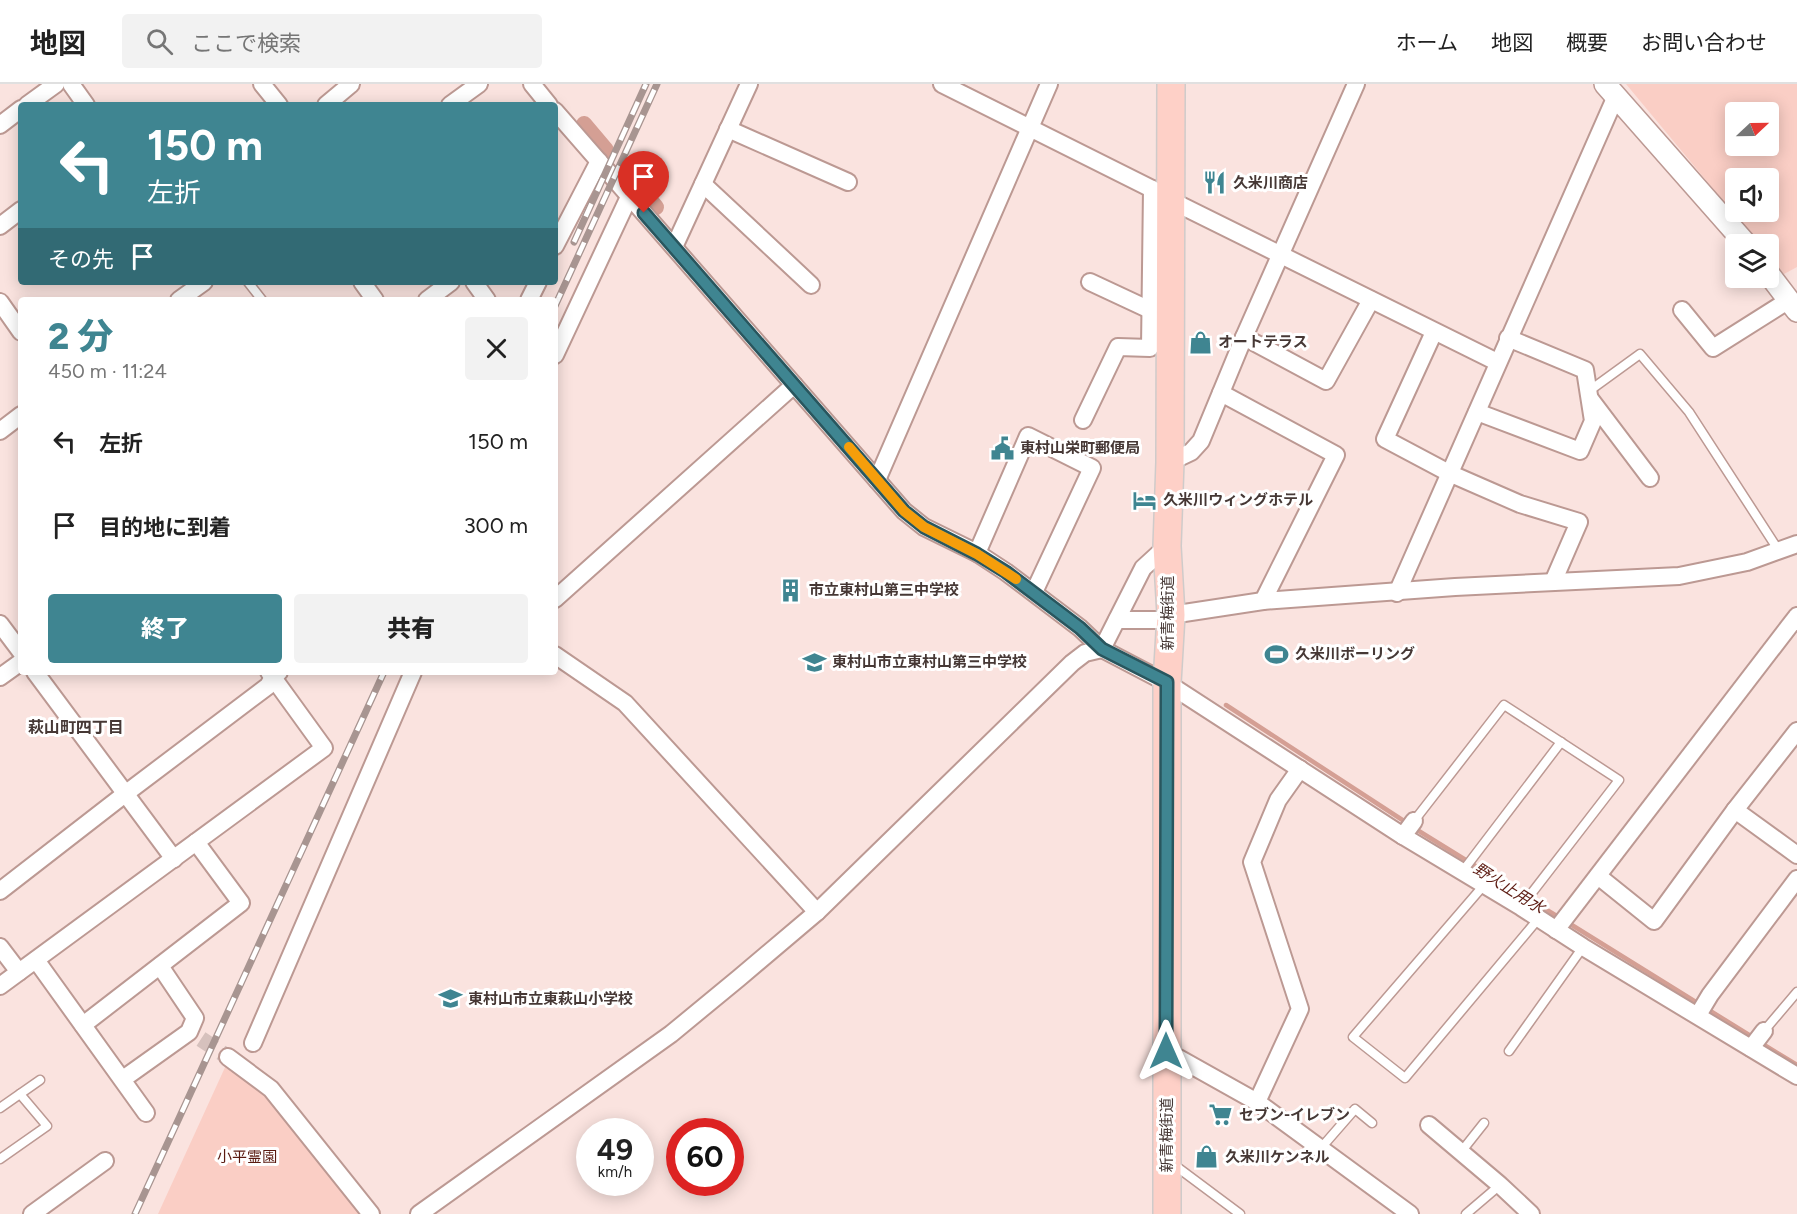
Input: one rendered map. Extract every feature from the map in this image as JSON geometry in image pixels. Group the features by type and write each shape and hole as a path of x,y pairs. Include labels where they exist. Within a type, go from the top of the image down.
{"main road":[{"name":"新青梅街道","path":"1167,1214 1167,682 1171,617 1167,546 1170,462 1161,195 1171,84"}],"street":[{"path":"31,102 56,84"},
{"path":"71,84 84,102"},
{"path":"262,84 277,102"},
{"path":"330,102 351,84"},
{"path":"454,102 479,84"},
{"path":"532,84 546,98"},
{"path":"674,247 749,84"},
{"path":"942,84 1497,362"},
{"path":"877,480 1049,84"},
{"path":"1170,462 1191,452 1201,441 1244,337 1356,84"},
{"path":"1397,593 1477,412 1611,90 1737,234"},
{"path":"0,125 18,111"},
{"path":"558,114 904,511 924,527 977,554 1034,592 1080,628 1102,649 1167,682 1300,769 1408,829 1484,885 1523,905 1539,918 1561,923 1583,947 1698,1014 1797,1076"},
{"path":"728,129 848,182"},
{"path":"558,240 599,161"},
{"path":"703,184 811,285"},
{"path":"1083,420 1118,347 1150,348 1150,310 1161,195"},
{"path":"558,349 629,197"},
{"path":"0,226 18,212"},
{"path":"1090,282 1150,310"},
{"path":"183,297 200,285"},
{"path":"431,297 447,285"},
{"path":"1682,310 1713,348 1793,305 1779,287"},
{"path":"1244,337 1326,381 1371,300"},
{"path":"0,303 18,328"},
{"path":"1434,332 1385,439 1449,473 1520,504 1579,522 1553,582"},
{"path":"1477,412 1580,451 1593,421 1585,370 1508,338"},
{"path":"558,596 794,385"},
{"path":"1221,393 1335,455 1263,601"},
{"path":"1589,394 1650,478"},
{"path":"0,431 18,417"},
{"path":"977,554 1028,436 1092,468 1034,592"},
{"path":"1117,620 1171,617 1263,601 1679,576 1748,562 1797,544"},
{"path":"419,1214 671,1034 817,912 1072,663 1086,653 1102,649 1143,568 1167,546"},
{"path":"1561,923 1797,616"},
{"path":"0,624 18,648"},
{"path":"558,657 626,703 817,912"},
{"path":"0,677 18,664"},
{"path":"37,675 174,859"},
{"path":"0,891 268,686 274,675"},
{"path":"0,986 324,748 275,675"},
{"path":"253,1043 411,675"},
{"path":"1598,876 1654,921 1735,810 1797,731"},
{"path":"1257,1102 1300,1009 1252,862 1278,800 1300,769"},
{"path":"1735,810 1797,855"},
{"path":"82,1025 241,903 196,842"},
{"path":"1698,1014 1797,879"},
{"path":"0,947 19,972"},
{"path":"36,960 146,1113"},
{"path":"123,1079 195,1036 195,1018 160,966"},
{"path":"1752,1047 1764,1030"},
{"path":"1166,1051 1257,1102 1410,1214"},
{"path":"228,1057 271,1089 371,1214"},
{"path":"1429,1125 1531,1214"},
{"path":"32,1214 105,1161"}],"lane":[{"path":"250,285 260,297"},
{"path":"1589,394 1640,354 1689,412 1779,551"},
{"path":"1408,829 1504,705 1619,780 1523,905"},
{"path":"1464,870 1561,742"},
{"path":"1484,885 1353,1037 1405,1078 1539,918"},
{"path":"1509,1050 1583,947"},
{"path":"1764,1030 1797,992"},
{"path":"0,1108 40,1080"},
{"path":"0,1160 47,1126 20,1094"},
{"path":"1321,1148 1355,1109 1372,1123"},
{"path":"1461,1152 1484,1124"},
{"path":"1167,1160 1240,1214"},
{"path":"1466,1214 1500,1185"}],"green space":[{"path":"1626,84 1797,84 1797,267 1784,274 1779,268 1779,234 1751,234 1741,222 1779,222 1779,168 1725,168 1725,203"},
{"name":"小平霊園","path":"227,1063 268,1093 363,1214 158,1214"}],"waterway":[{"name":"野火止用水","path":"584,124 606,150"},
{"name":"野火止用水","path":"631,177 656,207"},
{"name":"野火止用水","path":"1226,705 1407,823"},
{"name":"野火止用水","path":"1414,828 1560,918"},
{"name":"野火止用水","path":"1567,922 1754,1038"},
{"name":"野火止用水","path":"1761,1043 1797,1065"}],"tunnel":[{"path":"201,1039 228,1057"}],"railway":[{"path":"574,242 646,84"},
{"path":"558,299 657,84"},
{"path":"135,1214 383,675"}],"slow traffic":[{"path":"849,447 904,511 924,527 977,554 1016,579"}],"place":[{"name":"久米川商店","path":"1215,183"},
{"name":"オートテラス","path":"1200,342"},
{"name":"東村山栄町郵便局","path":"1002,448"},
{"name":"久米川ウィングホテル","path":"1145,500"},
{"name":"市立東村山第三中学校","path":"791,590"},
{"name":"久米川ボーリング","path":"1277,654"},
{"name":"東村山市立東村山第三中学校","path":"814,662"},
{"name":"東村山市立東萩山小学校","path":"450,999"},
{"name":"セブン-イレブン","path":"1221,1115"},
{"name":"久米川ケンネル","path":"1207,1157"}],"district":[{"name":"萩山町四丁目","path":"76,727"}],"route":[{"path":"644,213 904,511 924,527 977,554 1006,572 1080,628 1102,649 1167,682 1166,1051"}]}
